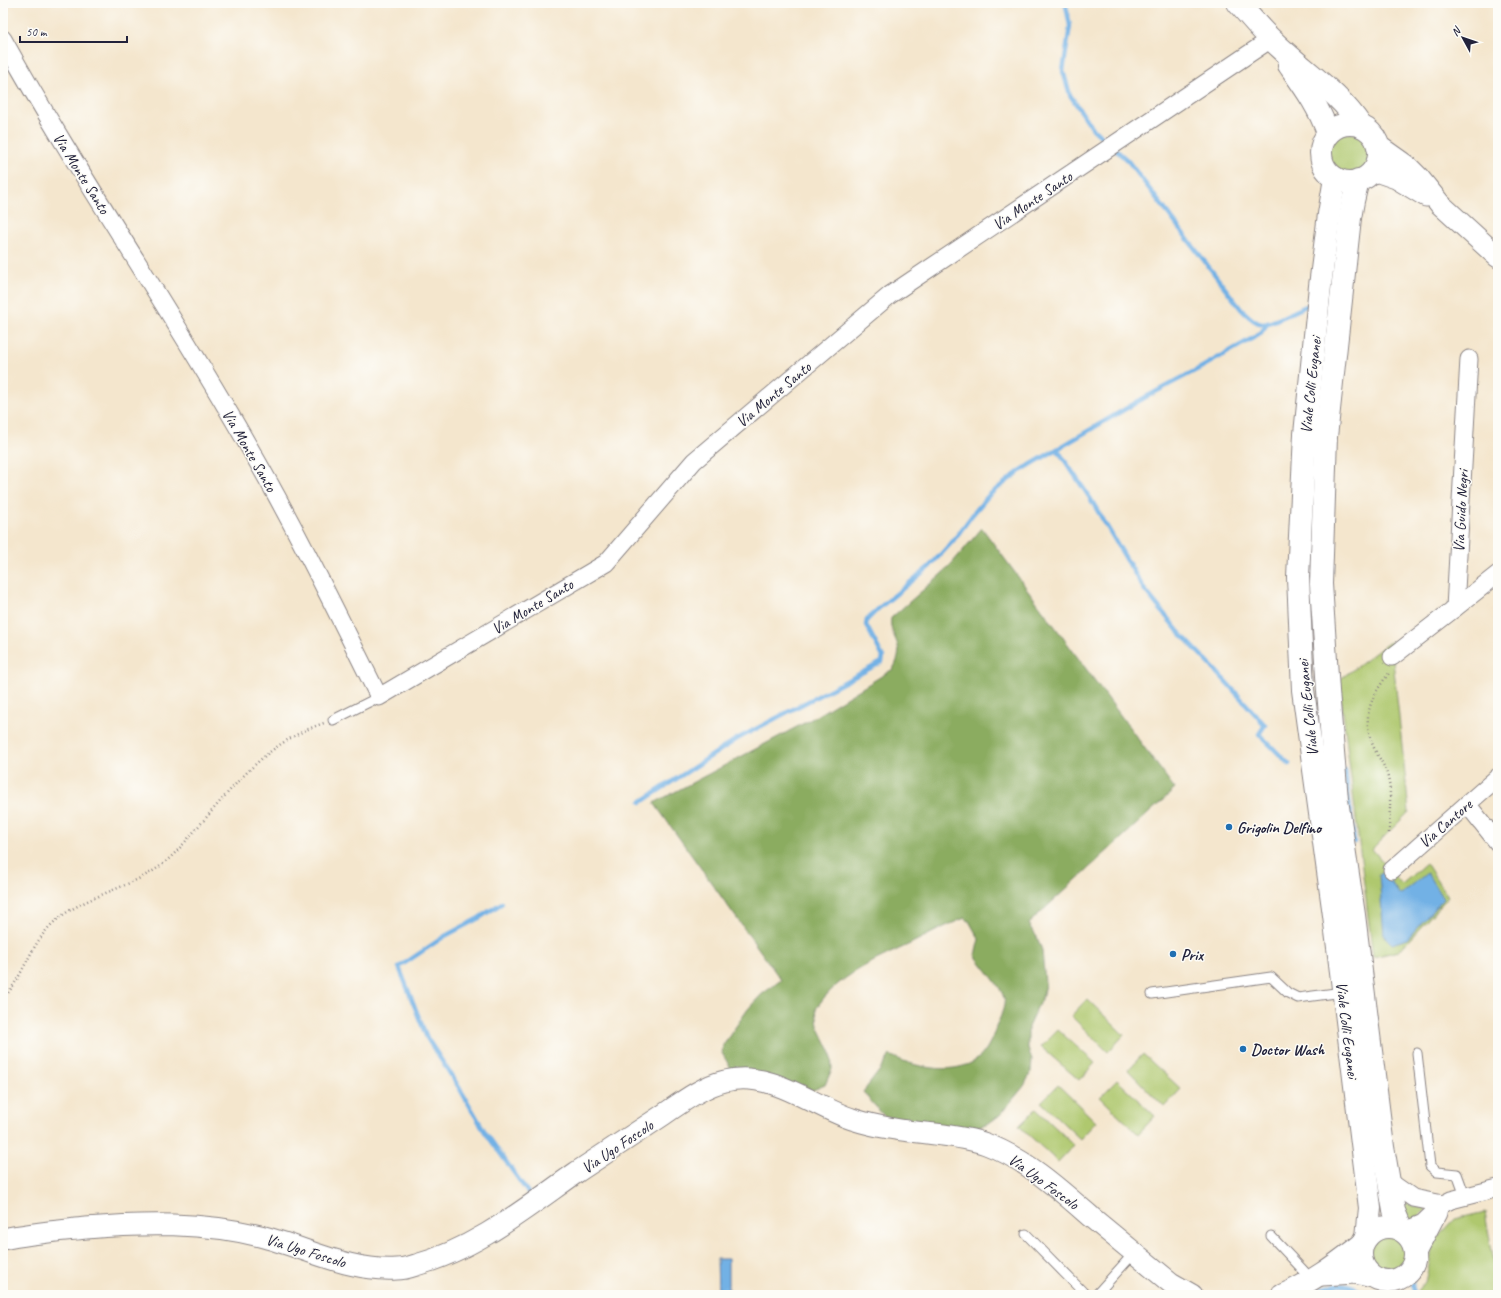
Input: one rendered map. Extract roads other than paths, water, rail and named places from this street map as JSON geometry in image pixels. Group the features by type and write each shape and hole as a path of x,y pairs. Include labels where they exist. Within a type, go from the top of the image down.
{"main road":[{"path":"1238,3 1271,39 1336,96 1352,112 1361,126 1371,134 1377,145 1378,158 1366,175 1351,182 1343,181 1329,173 1324,166 1321,158 1323,141 1335,128 1353,124 1361,126"},
{"path":"1271,39 1316,104 1328,134"},
{"name":"Viale Colli Euganei","path":"1366,175 1353,201 1326,437 1321,584 1328,691 1338,800 1384,1147 1394,1211 1403,1231 1413,1242 1414,1262"},
{"name":"Viale Colli Euganei","path":"1336,178 1329,214 1320,286 1306,426 1298,577 1303,690 1370,1208 1361,1256 1362,1262 1368,1272 1378,1283"},
{"path":"1365,1240 1377,1229 1383,1227 1396,1228 1403,1231"},
{"path":"1378,1283 1396,1280 1408,1274 1414,1262"},
{"path":"1408,1295 1414,1262"}],"street":[{"name":"Via Monte Santo","path":"3,39 32,93 167,309 249,447 318,574 379,697 606,563 694,461 890,295 1271,39"},
{"path":"1377,145 1408,167 1440,204 1498,257"},
{"path":"1366,175 1396,178 1440,204"},
{"name":"Via Guido Negri","path":"1455,608 1469,359"},
{"path":"1391,664 1455,608 1498,574"},
{"name":"Via Cantore","path":"1392,870 1498,777"},
{"path":"1466,804 1498,843"},
{"name":"Via Ugo Foscolo","path":"3,1239 26,1234 142,1224 215,1227 259,1235 346,1263 399,1270 442,1257 476,1240 513,1217 701,1091 725,1081 749,1078 784,1088 850,1118 879,1127 961,1138 985,1144 1006,1153 1030,1167 1171,1283 1192,1295"},
{"path":"1390,1182 1413,1198 1443,1204"},
{"path":"1403,1231 1423,1223 1443,1204 1451,1200 1498,1188"},
{"path":"1414,1262 1443,1204"},
{"path":"1282,1295 1316,1278 1365,1240"},
{"path":"1316,1278 1355,1273 1378,1283"}],"lane":[{"path":"333,720 379,697"},
{"path":"1152,994 1271,976 1288,992 1298,998 1343,992"},
{"path":"1418,1053 1430,1166 1437,1172 1457,1174 1465,1196"},
{"path":"1026,1234 1086,1295"},
{"path":"1271,1236 1304,1272 1316,1278"},
{"path":"1096,1295 1134,1253"}],"water":[{"path":"1384,872 1400,895 1427,873 1443,899 1407,939 1392,944 1384,936 1379,875"},
{"path":"717,1259 728,1259 728,1291 718,1291"}],"waterway":[{"path":"1064,3 1070,26 1063,71 1070,95 1093,129 1128,161 1241,309 1250,318 1256,322 1266,324 1306,306"},
{"path":"641,802 737,739 882,662 883,657 866,625 867,620 879,608 929,567 953,541 989,495 1020,471 1144,398 1260,334 1268,323"},
{"path":"1057,449 1090,498 1144,589 1178,631 1265,725 1259,734 1289,764"},
{"path":"1345,770 1354,842"},
{"path":"502,903 479,918 445,936 399,967 427,1038 460,1089 485,1132 529,1194"},
{"path":"1407,1252 1410,1268 1412,1268 1414,1295"},
{"path":"1306,1294 1330,1286 1344,1285 1358,1290 1366,1295"}],"place":[{"name":"Grigolin Delfino","path":"1229,827"},
{"name":"Prix","path":"1173,954"},
{"name":"Doctor Wash","path":"1243,1049"}]}
